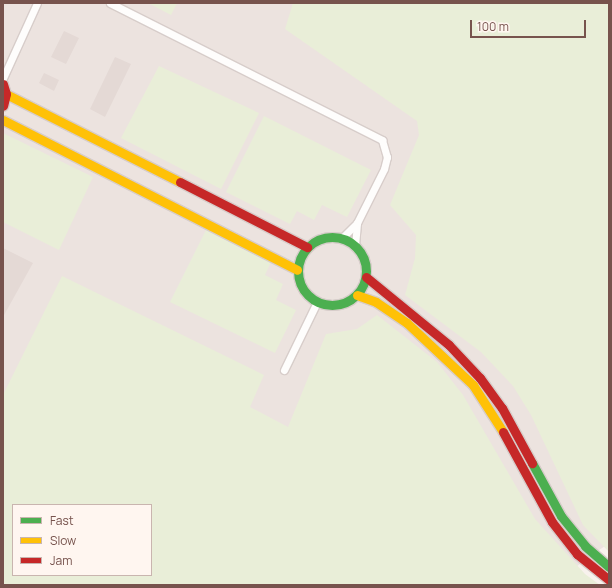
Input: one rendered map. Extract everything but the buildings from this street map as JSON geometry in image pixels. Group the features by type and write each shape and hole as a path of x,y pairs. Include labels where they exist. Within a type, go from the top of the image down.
{"street":[{"path":"3,78 11,56 37,3"},
{"path":"110,3 382,140 387,157 384,169 357,223 342,238"},
{"path":"3,61 11,56"},
{"path":"3,84 6,94 3,106"},
{"path":"6,94 308,247"},
{"path":"3,120 297,270"},
{"path":"355,246 357,223"},
{"path":"324,238 342,238 355,246 364,260 366,277 357,296 336,306 317,302 304,292 297,270 308,247 324,238"},
{"path":"366,277 449,345 480,378 502,408 561,516 585,546 609,567"},
{"path":"357,296 376,302 407,323 473,385 494,415 552,522 577,554 609,580"},
{"path":"284,370 317,302"}],"shaded area":[{"path":"3,3 577,3 609,543 551,585 404,501 12,504 12,576 3,585"}],"green space":[{"path":"148,3 177,3 171,15"},
{"path":"293,3 609,3 609,552 583,525 531,415 513,386 481,352 405,295 415,258 416,235 390,205 419,135 417,121 285,29"},
{"path":"159,66 259,113 221,189 121,138"},
{"path":"264,116 371,170 347,217 322,205 314,220 297,211 290,224 226,192"},
{"path":"3,133 93,177 59,250 3,222"},
{"path":"206,230 271,262 265,275 283,284 276,300 296,310 275,353 170,302"},
{"path":"62,276 264,375 250,407 288,427 326,334 357,329 377,315 437,362 463,395 535,519 585,574 600,585 3,585 3,395"}],"traffic: fast":[{"path":"325,237 339,237 351,242 361,252 366,264 366,271 366,278 361,290 351,300 339,305 325,305 313,300 303,290 298,278 298,264 303,252 313,242 325,237"},
{"path":"532,463 561,516 585,546 609,567"}],"traffic: slow":[{"path":"6,94 180,182"},
{"path":"3,120 297,270"},
{"path":"357,295 376,302 407,323 473,385 503,432"}],"traffic: jam":[{"path":"3,84 6,94 3,106"},
{"path":"180,182 307,247"},
{"path":"366,277 449,345 480,378 502,408 532,463"},
{"path":"503,432 552,522 577,554 609,580"}]}
